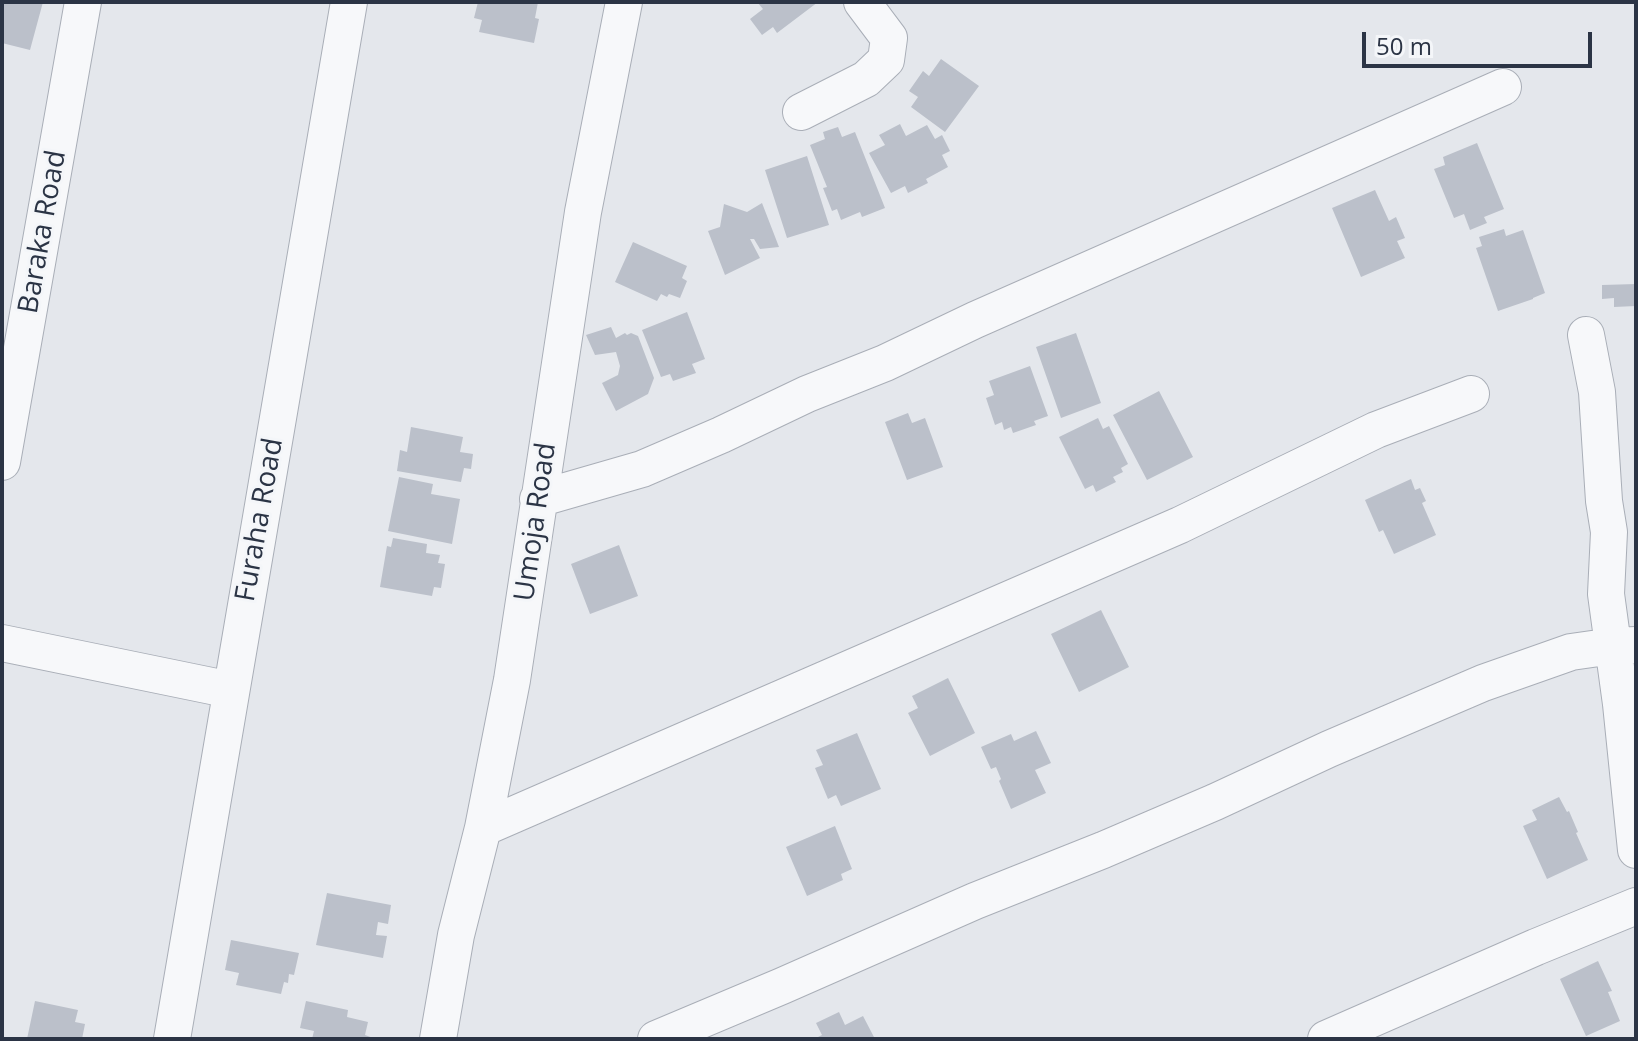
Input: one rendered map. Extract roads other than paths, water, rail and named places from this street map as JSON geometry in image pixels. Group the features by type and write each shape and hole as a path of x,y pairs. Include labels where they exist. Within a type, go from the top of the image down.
{"street":[{"name":"Baraka Road","path":"2,462 83,2"},
{"name":"Furaha Road","path":"172,1039 349,2"},
{"name":"Umoja Road","path":"438,1039 456,935 483,828 512,680 583,212 624,2"},
{"path":"801,112 866,79 886,60 889,38 862,2"},
{"path":"538,499 642,469 1503,87"},
{"path":"1586,335 1597,392 1609,532 1606,594 1625,645 1623,719 1636,850"},
{"path":"483,828 1180,525 1376,430 1471,394"},
{"path":"2,643 231,690"},
{"path":"656,1039 975,901 1145,832 1483,683 1571,652 1625,645"},
{"path":"1326,1039 1636,906"}]}
